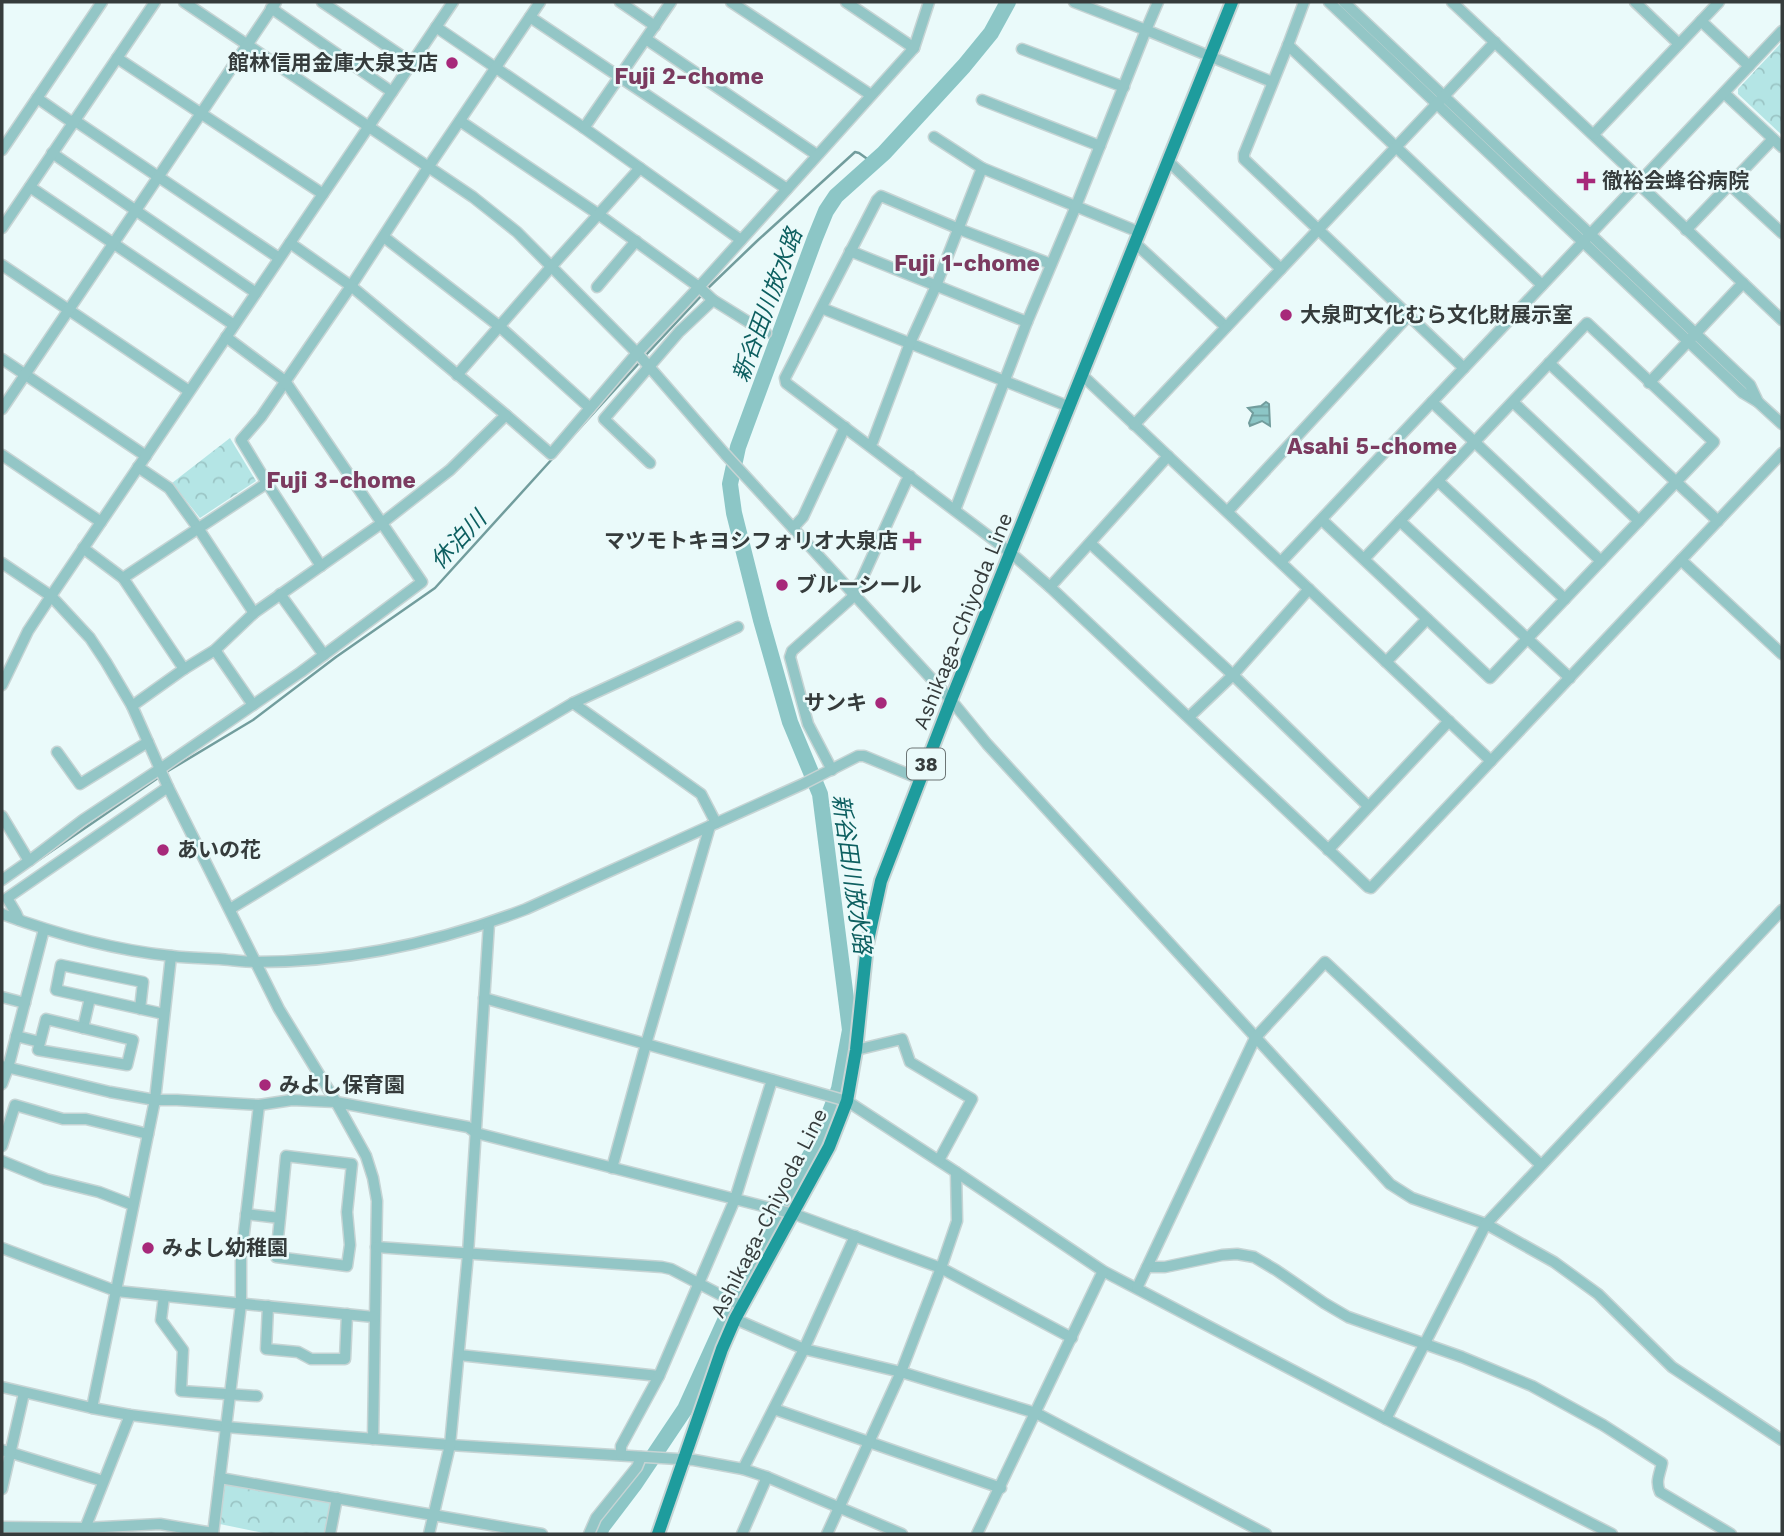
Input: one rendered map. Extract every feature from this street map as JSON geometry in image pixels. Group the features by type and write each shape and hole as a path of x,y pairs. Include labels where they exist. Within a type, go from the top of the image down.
{"main road":[{"name":"Ashikaga-Chiyoda Line","path":"658,1534 722,1349 740,1305 829,1147 847,1101 856,1050 867,945 881,881 951,700 1232,2"}],"street":[{"path":"2,150 102,2"},
{"path":"2,228 155,2"},
{"path":"184,2 429,166 517,232 643,360 725,454 951,700 987,744 1390,1184 1412,1198 1486,1224 1554,1262 1598,1294 1672,1367 1782,1440"},
{"path":"322,2 412,63"},
{"path":"2,685 28,631 51,596 453,2"},
{"path":"321,566 242,440 261,417 351,286 540,2"},
{"path":"620,2 655,26"},
{"path":"584,128 670,2"},
{"path":"731,2 746,6 871,95"},
{"path":"846,2 914,48"},
{"path":"650,463 604,419 643,360 699,287 914,48 929,2"},
{"path":"1074,2 1272,82"},
{"path":"955,510 1027,322 1158,2"},
{"path":"1304,2 1244,159 1464,368"},
{"path":"1329,2 1440,100 1692,337 1743,393 1758,402 1782,424"},
{"path":"1344,2 1440,100"},
{"path":"1452,2 1594,134 1686,230 1782,320"},
{"path":"1634,2 1679,44"},
{"path":"1594,134 1719,2"},
{"path":"2,409 274,5 392,92"},
{"path":"530,17 787,189"},
{"path":"1700,21 1749,66"},
{"path":"436,27 741,240"},
{"path":"1281,562 1542,285 1642,184 1782,31"},
{"path":"646,39 817,155"},
{"path":"1134,425 1495,42"},
{"path":"1288,45 1542,285"},
{"path":"1022,49 1124,87"},
{"path":"117,58 323,194"},
{"path":"1724,93 1782,147"},
{"path":"37,98 279,258"},
{"path":"982,100 1100,146"},
{"path":"460,121 598,214 713,300 766,333"},
{"path":"934,136 982,168 1076,206 1137,237 1226,327"},
{"path":"1686,230 1773,139"},
{"path":"52,153 256,293"},
{"path":"1168,162 1281,269"},
{"path":"457,375 640,168"},
{"path":"870,445 982,168"},
{"path":"1730,184 1782,233"},
{"path":"30,187 234,325"},
{"path":"1051,264 881,196 785,378 786,383 1011,553 1371,888 1782,453"},
{"path":"384,237 499,326 590,408"},
{"path":"597,287 636,241"},
{"path":"290,243 351,286 551,454 590,408 713,300"},
{"path":"850,251 1027,322"},
{"path":"2,265 189,391"},
{"path":"1649,383 1743,284"},
{"path":"824,309 1070,407"},
{"path":"1228,511 1408,316"},
{"path":"1322,520 1490,678 1714,442 1587,323 1364,559"},
{"path":"2,880 83,820 324,655 422,582 285,381 226,337"},
{"path":"2,359 146,456"},
{"path":"1549,363 1718,521"},
{"path":"1082,375 1492,761"},
{"path":"1432,402 1601,561"},
{"path":"1513,402 1639,521"},
{"path":"132,706 215,650 254,613 382,523 450,470 506,415"},
{"path":"793,528 803,517 845,427"},
{"path":"2,455 101,522"},
{"path":"1050,587 1168,456"},
{"path":"138,467 169,488 254,613"},
{"path":"832,770 808,724 790,657 792,651 854,594 910,476"},
{"path":"1438,481 1564,600"},
{"path":"123,578 267,483"},
{"path":"1400,521 1570,678"},
{"path":"1090,544 1233,675 1368,806"},
{"path":"83,548 123,578 184,669"},
{"path":"1681,560 1782,654"},
{"path":"2,563 51,596 90,638 132,706 166,784 255,962 289,1026 366,1156 377,1201 373,1439"},
{"path":"1189,717 1233,675 1309,589"},
{"path":"280,594 324,655"},
{"path":"1386,662 1427,619"},
{"path":"230,909 573,703 738,627"},
{"path":"215,650 253,705"},
{"path":"573,703 701,794 713,824 646,1044 612,1168"},
{"path":"1328,850 1449,721"},
{"path":"57,752 80,784 148,742"},
{"path":"2,914 44,929 111,946 170,956 255,962 304,960 362,953 408,945 489,923 526,909 803,784 858,756 920,779"},
{"path":"19,920 6,898 166,784"},
{"path":"2,816 29,861"},
{"path":"1386,1419 1486,1224 1782,910"},
{"path":"429,1534 450,1445 459,1355 489,923"},
{"path":"2,1084 44,929"},
{"path":"92,1408 155,1100 170,956"},
{"path":"1137,1288 1255,1038 1325,962 1542,1165"},
{"path":"140,1009 143,982 61,965 56,990 90,998 140,1009 164,1014"},
{"path":"2,997 25,1003"},
{"path":"83,1028 90,998"},
{"path":"484,998 847,1101 1103,1271 1612,1534"},
{"path":"46,1019 134,1040 127,1065 38,1050 40,1042 46,1019"},
{"path":"16,1036 40,1042"},
{"path":"856,1050 902,1039 910,1062 972,1099 939,1160"},
{"path":"5,1067 155,1100 258,1105 292,1100 336,1102 468,1127 476,1133 790,1213 941,1268 1072,1338"},
{"path":"621,1455 621,1446 659,1376 734,1199 772,1080"},
{"path":"2,1146 15,1105 63,1119 86,1119 148,1134"},
{"path":"2,1527 83,1531 160,1524 213,1534 241,1304 241,1258 258,1105"},
{"path":"286,1156 352,1164 347,1212 350,1245 347,1265 276,1257 280,1218 286,1156"},
{"path":"2,1161 46,1179 99,1192 133,1205"},
{"path":"827,1534 901,1372 941,1268 957,1221 956,1172"},
{"path":"246,1214 280,1218"},
{"path":"743,1469 804,1349 855,1236"},
{"path":"376,1247 662,1267 671,1269 740,1305"},
{"path":"2,1248 116,1292 374,1317"},
{"path":"1147,1267 1165,1267 1222,1255 1254,1257 1348,1317 1532,1385 1603,1425 1662,1463 1658,1480 1660,1492 1731,1534"},
{"path":"977,1534 1103,1271"},
{"path":"164,1296 161,1320 183,1350 181,1391 257,1396"},
{"path":"268,1307 266,1349 298,1352 311,1359 345,1359 347,1314"},
{"path":"735,1319 804,1349 901,1372 1036,1413 1266,1534"},
{"path":"459,1355 659,1376"},
{"path":"2,1387 24,1394 130,1415 226,1427 450,1445 685,1459 743,1469 767,1477 902,1534"},
{"path":"2,1489 6,1451 24,1394"},
{"path":"774,1409 1001,1488"},
{"path":"83,1531 130,1415"},
{"path":"6,1451 103,1481"},
{"path":"589,1534 596,1518 644,1457"},
{"path":"742,1534 767,1477"},
{"path":"220,1478 542,1534"},
{"path":"330,1534 338,1498"}],"green space":[{"path":"1782,42 1782,135 1738,94 1738,89"},
{"path":"230,438 256,481 200,518 172,483"},
{"path":"220,1478 337,1498 330,1534 268,1534 215,1523"}],"shaded area":[{"path":"1266,402 1269,404 1270,426 1262,421 1250,426 1253,413 1248,408 1261,406"}],"waterway":[{"name":"新谷田川放水路","path":"599,1534 685,1409 738,1292 821,1135 839,1089 850,1030 820,794 790,722 734,513 730,484 738,447 826,211 836,196 884,153 964,66 991,33 1008,2"},
{"name":"休泊川","path":"706,290 855,152 873,163"},
{"name":"休泊川","path":"644,357 702,295"},
{"name":"休泊川","path":"569,440 640,362"},
{"name":"休泊川","path":"40,859 168,771 253,720 336,657 435,588 553,458"}],"place":[{"name":"館林信用金庫大泉支店","path":"452,63"},
{"name":"徹裕会蜂谷病院","path":"1586,181"},
{"name":"大泉町文化むら文化財展示室","path":"1286,315"},
{"name":"マツモトキヨシフォリオ大泉店","path":"912,541"},
{"name":"ブルーシール","path":"782,585"},
{"name":"サンキ","path":"881,703"},
{"name":"あいの花","path":"163,850"},
{"name":"みよし保育園","path":"265,1085"},
{"name":"みよし幼稚園","path":"148,1248"}],"district":[{"name":"Fuji 2-chome","path":"689,76"},
{"name":"Fuji 1-chome","path":"967,263"},
{"name":"Asahi 5-chome","path":"1372,446"},
{"name":"Fuji 3-chome","path":"341,480"}]}
